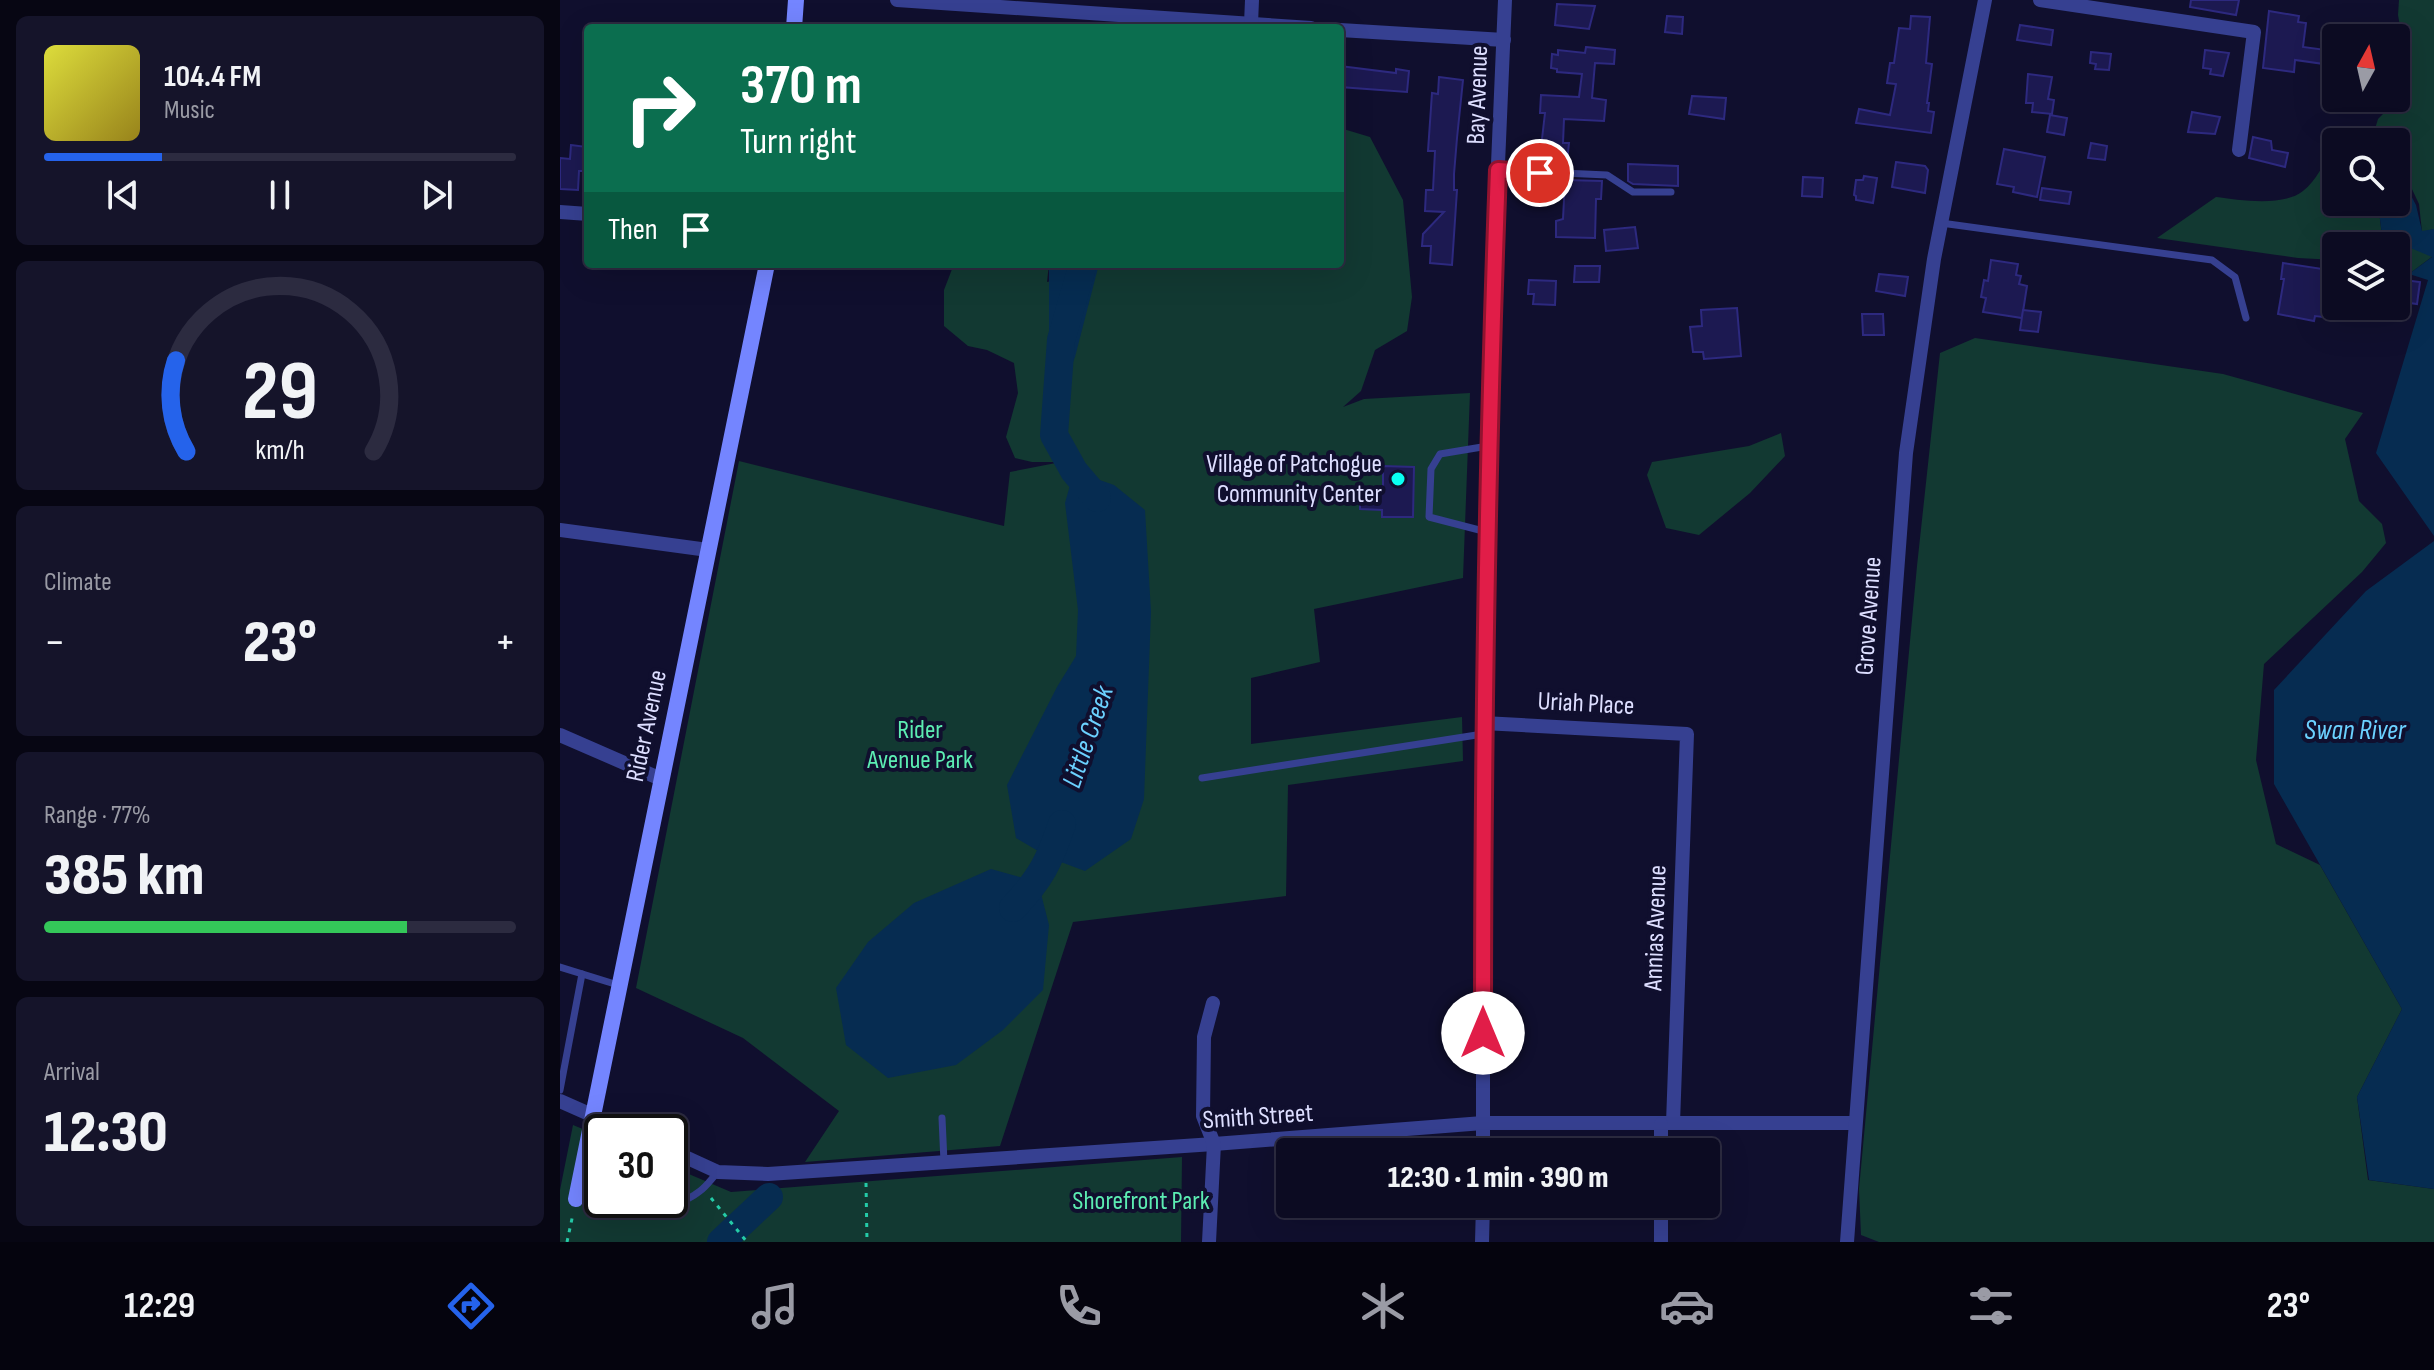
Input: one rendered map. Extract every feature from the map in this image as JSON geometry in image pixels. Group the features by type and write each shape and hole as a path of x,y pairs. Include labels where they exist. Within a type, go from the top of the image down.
{"street":[{"path":"794,24 796,0"},
{"path":"897,0 1251,24 1252,0"},
{"name":"Bay Avenue","path":"1483,1138 1483,728 1488,446 1505,0"},
{"name":"Grove Avenue","path":"1847,1242 1906,453 1941,223 1985,0"},
{"path":"2040,0 2254,32 2239,150"},
{"path":"1344,30 1504,40"},
{"path":"560,212 584,214"},
{"name":"Rider Avenue","path":"594,1114 766,268"},
{"path":"560,530 708,550"},
{"name":"Uriah Place","path":"1483,728 1687,734"},
{"name":"Annias Avenue","path":"1664,1138 1687,734"},
{"path":"560,735 661,779"},
{"path":"1209,1242 1214,1144 1203,1116 1204,1037 1213,1003"},
{"path":"560,1101 592,1114"},
{"name":"Smith Street","path":"688,1158 718,1172 768,1174 1483,1123 1855,1123"},
{"name":"Rider Avenue","path":"582,1197 584,1183"},
{"path":"1482,1242 1483,1218"},
{"path":"1661,1218 1661,1242"}],"lane":[{"path":"1498,170 1607,175 1633,192 1671,192"},
{"path":"1941,223 2212,260 2235,277 2246,318"},
{"path":"1487,532 1429,517 1431,469 1440,454 1488,446"},
{"path":"1202,778 1483,728"},
{"path":"560,967 618,985"},
{"path":"560,1090 582,974"},
{"path":"942,1118 944,1162"},
{"path":"688,1199 704,1189 718,1172"}],"path":[{"path":"866,1183 867,1242"},
{"path":"704,1189 746,1240"}],"green space":[{"path":"2399,0 2434,0 2434,229 2422,232 2419,204 2410,187 2410,128 2375,128 2385,112 2410,112 2410,24 2400,24"},
{"name":"Rider Avenue Park","path":"1344,129 1370,137 1403,200 1412,297 1407,331 1375,350 1361,391 1343,407 1364,399 1470,393 1463,578 1314,609 1320,662 1251,678 1251,744 1462,717 1463,761 1288,785 1286,896 1073,922 1000,1146 805,1162 839,1111 743,1038 636,988 739,461 1004,526 1010,472 1061,462 1032,462 1015,458 1006,437 1018,393 1014,363 987,350 968,346 944,326 944,290 952,268 1049,268 1047,282 1096,270 1344,268"},
{"path":"2322,168 2322,216 2380,216 2382,232 2322,232 2322,259 2157,238 2216,197 2273,201 2294,196 2308,187"},
{"path":"2410,247 2433,256 2410,273"},
{"path":"1975,338 2223,374 2363,413 2345,439 2359,501 2382,524 2386,543 2362,572 2264,664 2256,760 2276,844 2320,865 2402,1009 2357,1097 2368,1180 2434,1189 2434,1242 1879,1242 1861,1235 1859,1189 1940,353"},
{"path":"1781,433 1785,456 1750,493 1699,535 1666,528 1647,475 1652,462 1749,446"},
{"name":"Shorefront Park","path":"573,1125 584,1130 584,1218 688,1218 688,1174 731,1192 1182,1157 1181,1242 560,1242 560,1190"}],"water":[{"path":"2410,194 2422,231 2434,229 2434,536 2376,453 2428,280 2410,273 2432,257 2410,248 2410,232 2382,232 2380,216 2410,216"},
{"path":"1049,268 1098,268 1075,357 1066,379 1049,363"},
{"path":"1074,471 1114,485 1145,510 1151,612 1144,799 1131,839 1085,871 1050,858 1016,838 1007,785 1076,656 1078,610 1065,503"},
{"name":"Swan River","path":"2434,541 2434,1189 2369,1180 2357,1097 2402,1009 2274,784 2274,690 2366,591"},
{"path":"991,869 1038,882 1049,925 1043,990 1003,1030 956,1065 888,1078 846,1045 836,988 868,942 914,903"}],"building":[{"path":"2191,0 2239,0 2236,15 2190,7"},
{"path":"1557,4 1595,6 1589,29 1555,25"},
{"path":"2269,11 2299,16 2298,22 2306,23 2303,47 2322,49 2322,64 2295,60 2294,72 2263,68"},
{"path":"1667,16 1683,17 1682,34 1665,32"},
{"path":"1911,16 1930,17 1926,63 1932,64 1927,103 1928,111 1934,112 1931,133 1856,123 1859,109 1890,115 1896,84 1887,83 1890,63 1894,63 1899,28 1910,29"},
{"path":"2020,25 2053,30 2051,45 2017,40"},
{"path":"1586,47 1615,50 1614,64 1595,63 1592,98 1606,100 1604,121 1564,119 1563,143 1569,143 1567,161 1544,159 1542,139 1545,113 1540,113 1541,95 1579,97 1582,74 1557,72 1557,69 1551,68 1552,54 1558,55 1558,50 1585,53"},
{"path":"2205,50 2229,53 2223,76 2210,74 2211,69 2203,68"},
{"path":"2091,52 2111,54 2109,70 2095,69 2096,64 2090,63"},
{"path":"1344,66 1396,73 1396,69 1409,71 1407,92 1344,87"},
{"path":"2028,74 2052,77 2048,99 2054,100 2052,114 2032,112 2033,103 2026,103"},
{"path":"1439,77 1463,80 1454,174 1454,190 1457,190 1452,265 1430,263 1431,246 1422,246 1423,234 1444,212 1425,211 1426,190 1433,190 1435,151 1428,151 1432,93 1438,94"},
{"path":"1692,96 1726,98 1724,119 1689,114"},
{"path":"2192,112 2220,117 2215,134 2188,132"},
{"path":"2050,115 2067,118 2064,135 2047,132"},
{"path":"2253,137 2271,141 2272,150 2288,153 2285,167 2249,158"},
{"path":"2091,143 2107,146 2105,160 2088,158"},
{"path":"571,145 584,147 584,171 579,171 578,190 560,189 560,158 570,159"},
{"path":"2004,149 2045,157 2037,197 2013,192 2014,187 1997,184"},
{"path":"1896,162 1925,166 1928,170 1925,193 1892,187"},
{"path":"1628,164 1678,166 1678,186 1633,184 1628,181"},
{"path":"1864,176 1877,178 1873,203 1856,200 1854,195 1856,180 1863,180"},
{"path":"1803,177 1823,178 1822,197 1802,196"},
{"path":"1565,180 1602,181 1601,199 1596,199 1595,238 1556,237 1556,221 1563,219"},
{"path":"2042,188 2071,192 2069,204 2040,200"},
{"path":"1635,227 1638,248 1606,251 1604,230"},
{"path":"1991,260 2018,264 2016,275 2021,276 2019,284 2027,286 2022,318 1983,312 1986,298 1981,297 1984,280 1988,281"},
{"path":"2283,263 2322,269 2322,317 2315,316 2314,321 2278,314 2284,279 2281,279"},
{"path":"1575,266 1600,266 1599,282 1574,282"},
{"path":"1879,274 1908,277 1905,296 1876,291"},
{"path":"1529,280 1556,281 1555,305 1533,304 1534,294 1528,294"},
{"path":"2410,281 2420,282 2417,304 2410,303"},
{"path":"1737,308 1741,356 1704,359 1703,352 1693,352 1690,327 1702,326 1701,310"},
{"path":"2023,310 2041,312 2038,332 2020,330"},
{"path":"1862,314 1883,314 1884,335 1863,335"},
{"name":"Village of Patchogue Community Center","path":"1383,466 1414,467 1413,517 1382,517 1382,510 1360,509 1360,492 1383,492"}],"waterway":[{"name":"Little Creek","path":"1082,268 1061,340 1054,435 1074,471 1097,498"},
{"name":"Little Creek","path":"1013,908 1043,869 1062,824"},
{"name":"Little Creek","path":"721,1242 769,1197"}],"place":[{"name":"Village of Patchogue Community Center","path":"1398,479"}],"route":[{"path":"1483,1033 1483,723 1490,352 1498,170 1540,173"}]}
